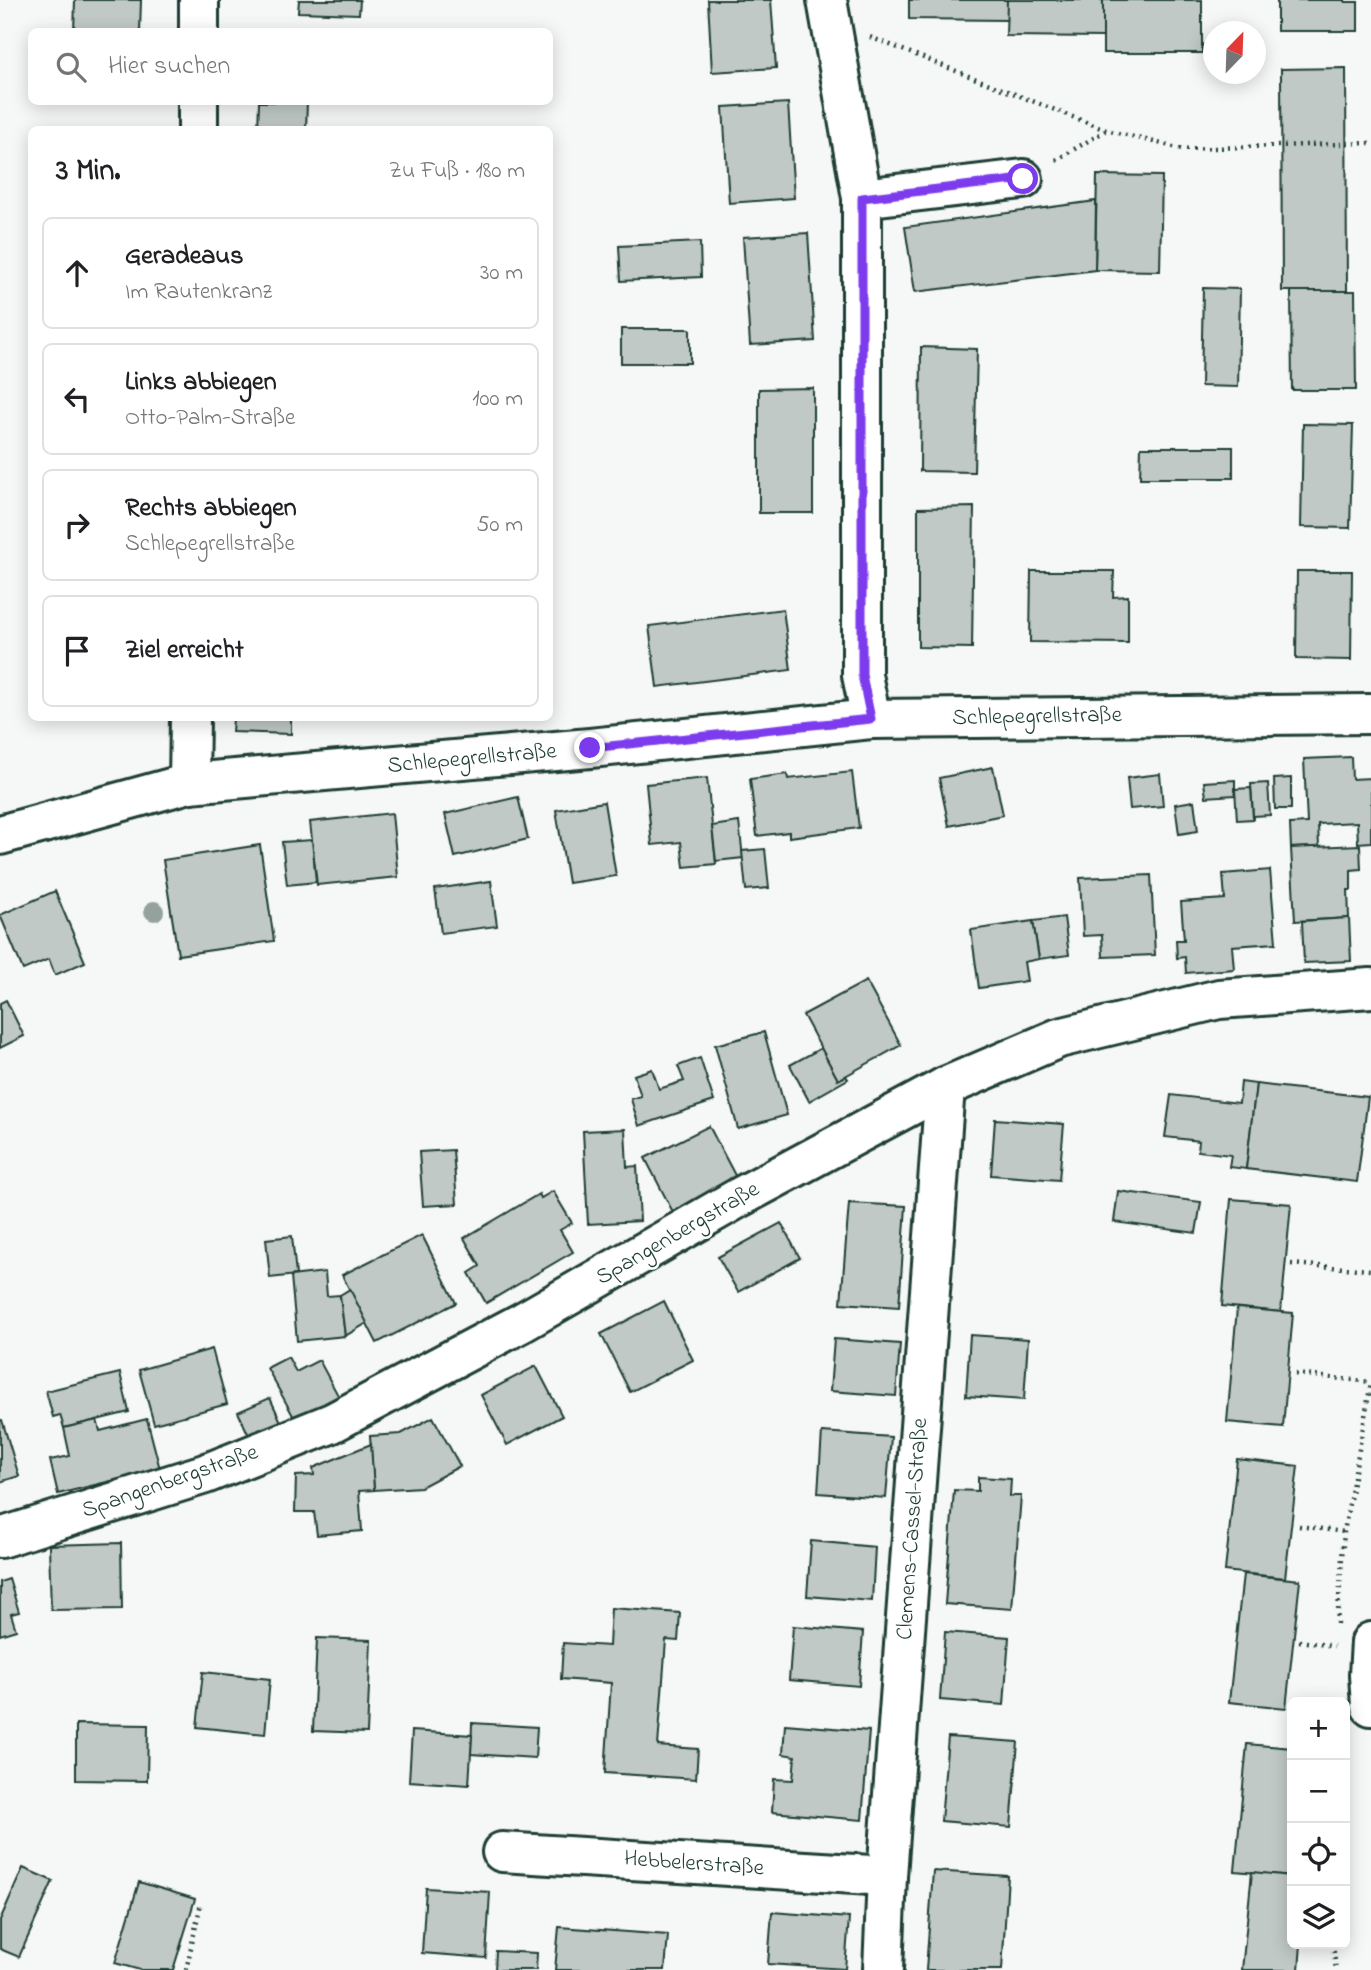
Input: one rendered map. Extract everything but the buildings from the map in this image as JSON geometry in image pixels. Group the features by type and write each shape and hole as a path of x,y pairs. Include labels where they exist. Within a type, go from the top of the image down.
{"street":[{"path":"199,0 199,28"},
{"path":"829,11 862,198 862,675 871,719"},
{"path":"198,105 198,126"},
{"path":"862,198 1023,179"},
{"name":"Schlepegrellstraße","path":"0,835 189,783 590,748 871,719 1371,714"},
{"path":"189,783 190,721"},
{"name":"Spangenbergstraße","path":"0,1538 205,1474 332,1423 521,1323 740,1197 945,1087 1059,1038 1219,999 1371,988"},
{"name":"Clemens-Cassel-Straße","path":"883,1970 887,1876 945,1087"},
{"path":"1353,1644 1369,1675 1371,1706"},
{"name":"Hebbelerstraße","path":"502,1852 887,1876"}],"path":[{"path":"829,11 1106,130 1182,149 1371,143"},
{"path":"1023,179 1106,130"},
{"path":"1291,1264 1371,1270"},
{"path":"1295,1374 1371,1383 1344,1532 1353,1644"},
{"path":"1299,1526 1344,1532"},
{"path":"1299,1641 1353,1644"},
{"path":"1336,1657 1353,1644"},
{"path":"186,1970 201,1903"},
{"path":"1334,1949 1336,1970"}],"route":[{"path":"590,748 871,719 862,675 862,198 1023,179"}]}
